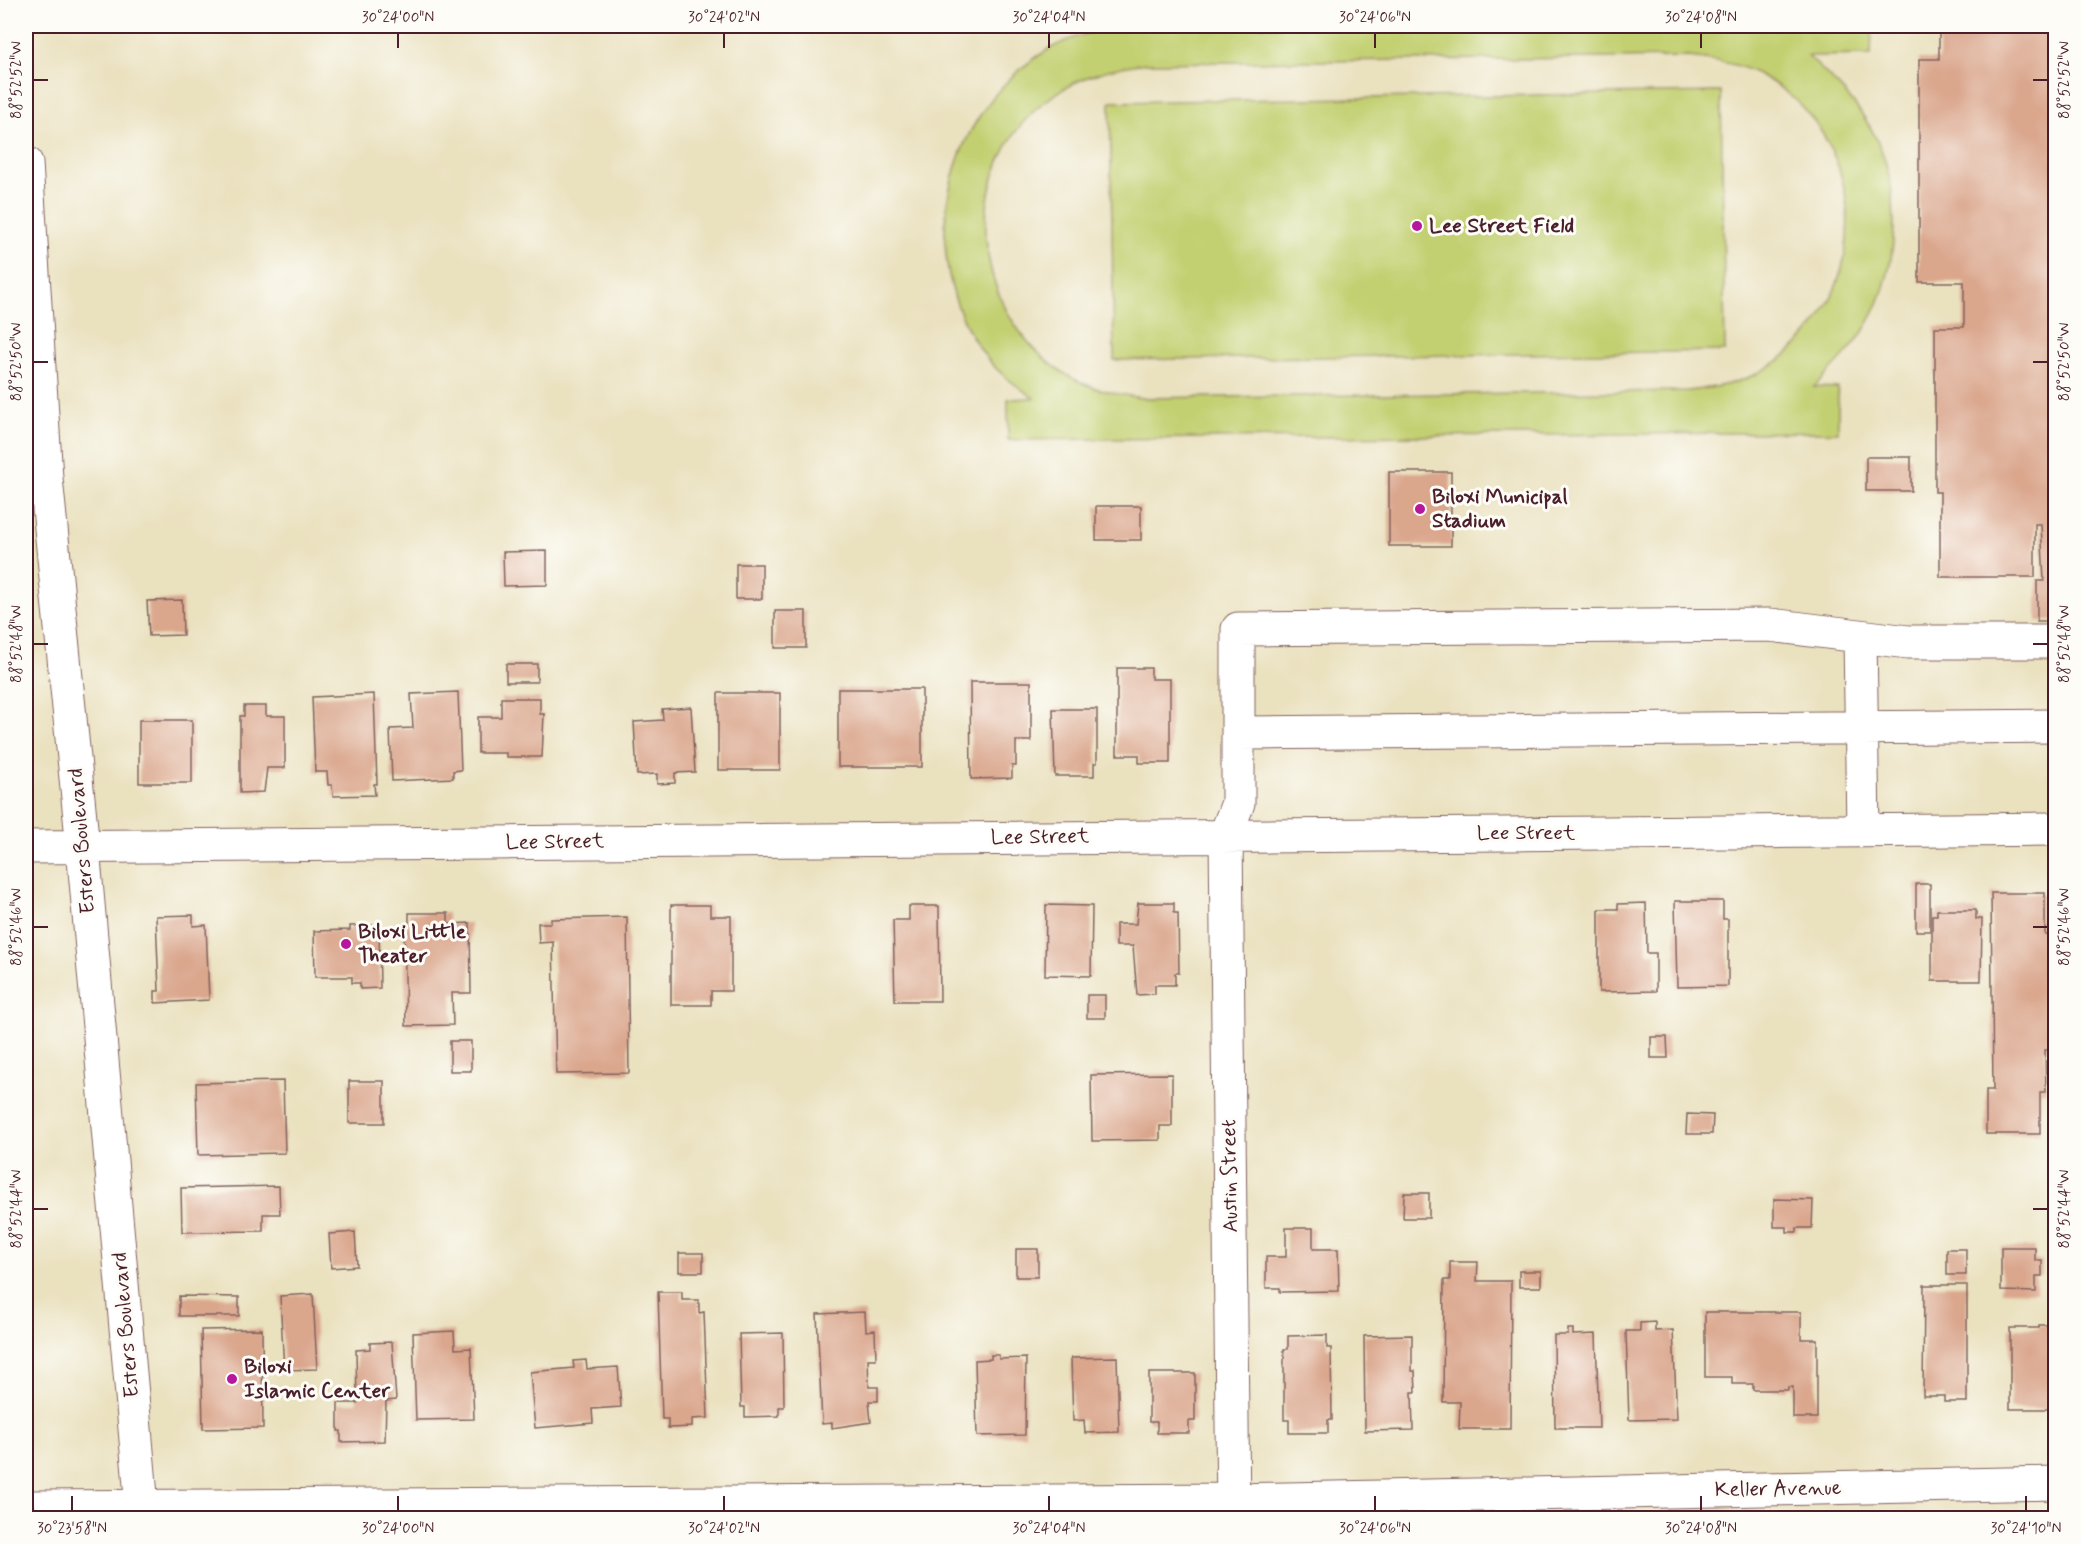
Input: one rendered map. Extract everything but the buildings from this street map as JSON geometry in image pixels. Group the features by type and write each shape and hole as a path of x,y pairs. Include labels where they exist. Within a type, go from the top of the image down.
{"street":[{"name":"Esters Boulevard","path":"26,163 46,478 83,848 143,1513"},
{"path":"1226,834 1238,803 1238,629 1770,625 1908,642 2055,642"},
{"path":"1860,637 1863,830"},
{"path":"1238,733 2055,726"},
{"name":"Lee Street","path":"26,848 1226,834 2055,829"},
{"name":"Austin Street","path":"1226,834 1233,1509"},
{"name":"Keller Avenue","path":"26,1507 143,1513 1233,1509 2055,1483"}],"green space":[{"path":"1113,26 1872,26 1871,55 1808,56 1844,92 1863,116 1876,139 1886,165 1892,192 1894,220 1892,248 1879,301 1856,342 1814,387 1838,388 1838,432 1008,440 1008,399 1034,398 1009,380 991,363 963,318 949,276 945,233 950,190 963,148 984,110 1013,76 1049,49 1072,38","holes":["1690,57 1732,64 1756,73 1797,102 1825,138 1842,180 1848,225 1841,270 1824,311 1794,347 1754,375 1738,381 1688,391 1142,398 1108,392 1084,384 1040,355 1013,322 995,284 987,243 988,201 999,161 1021,125 1054,95 1076,82 1099,73 1147,63"]},
{"name":"Lee Street Field","path":"1721,92 1725,351 1114,360 1110,102"}],"railway":[{"path":"26,1460 31,1518"}],"place":[{"name":"Lee Street Field","path":"1417,226"},
{"name":"Biloxi Municipal Stadium","path":"1420,509"},
{"name":"Biloxi Little Theater","path":"346,944"},
{"name":"Biloxi Islamic Center","path":"232,1379"}]}
